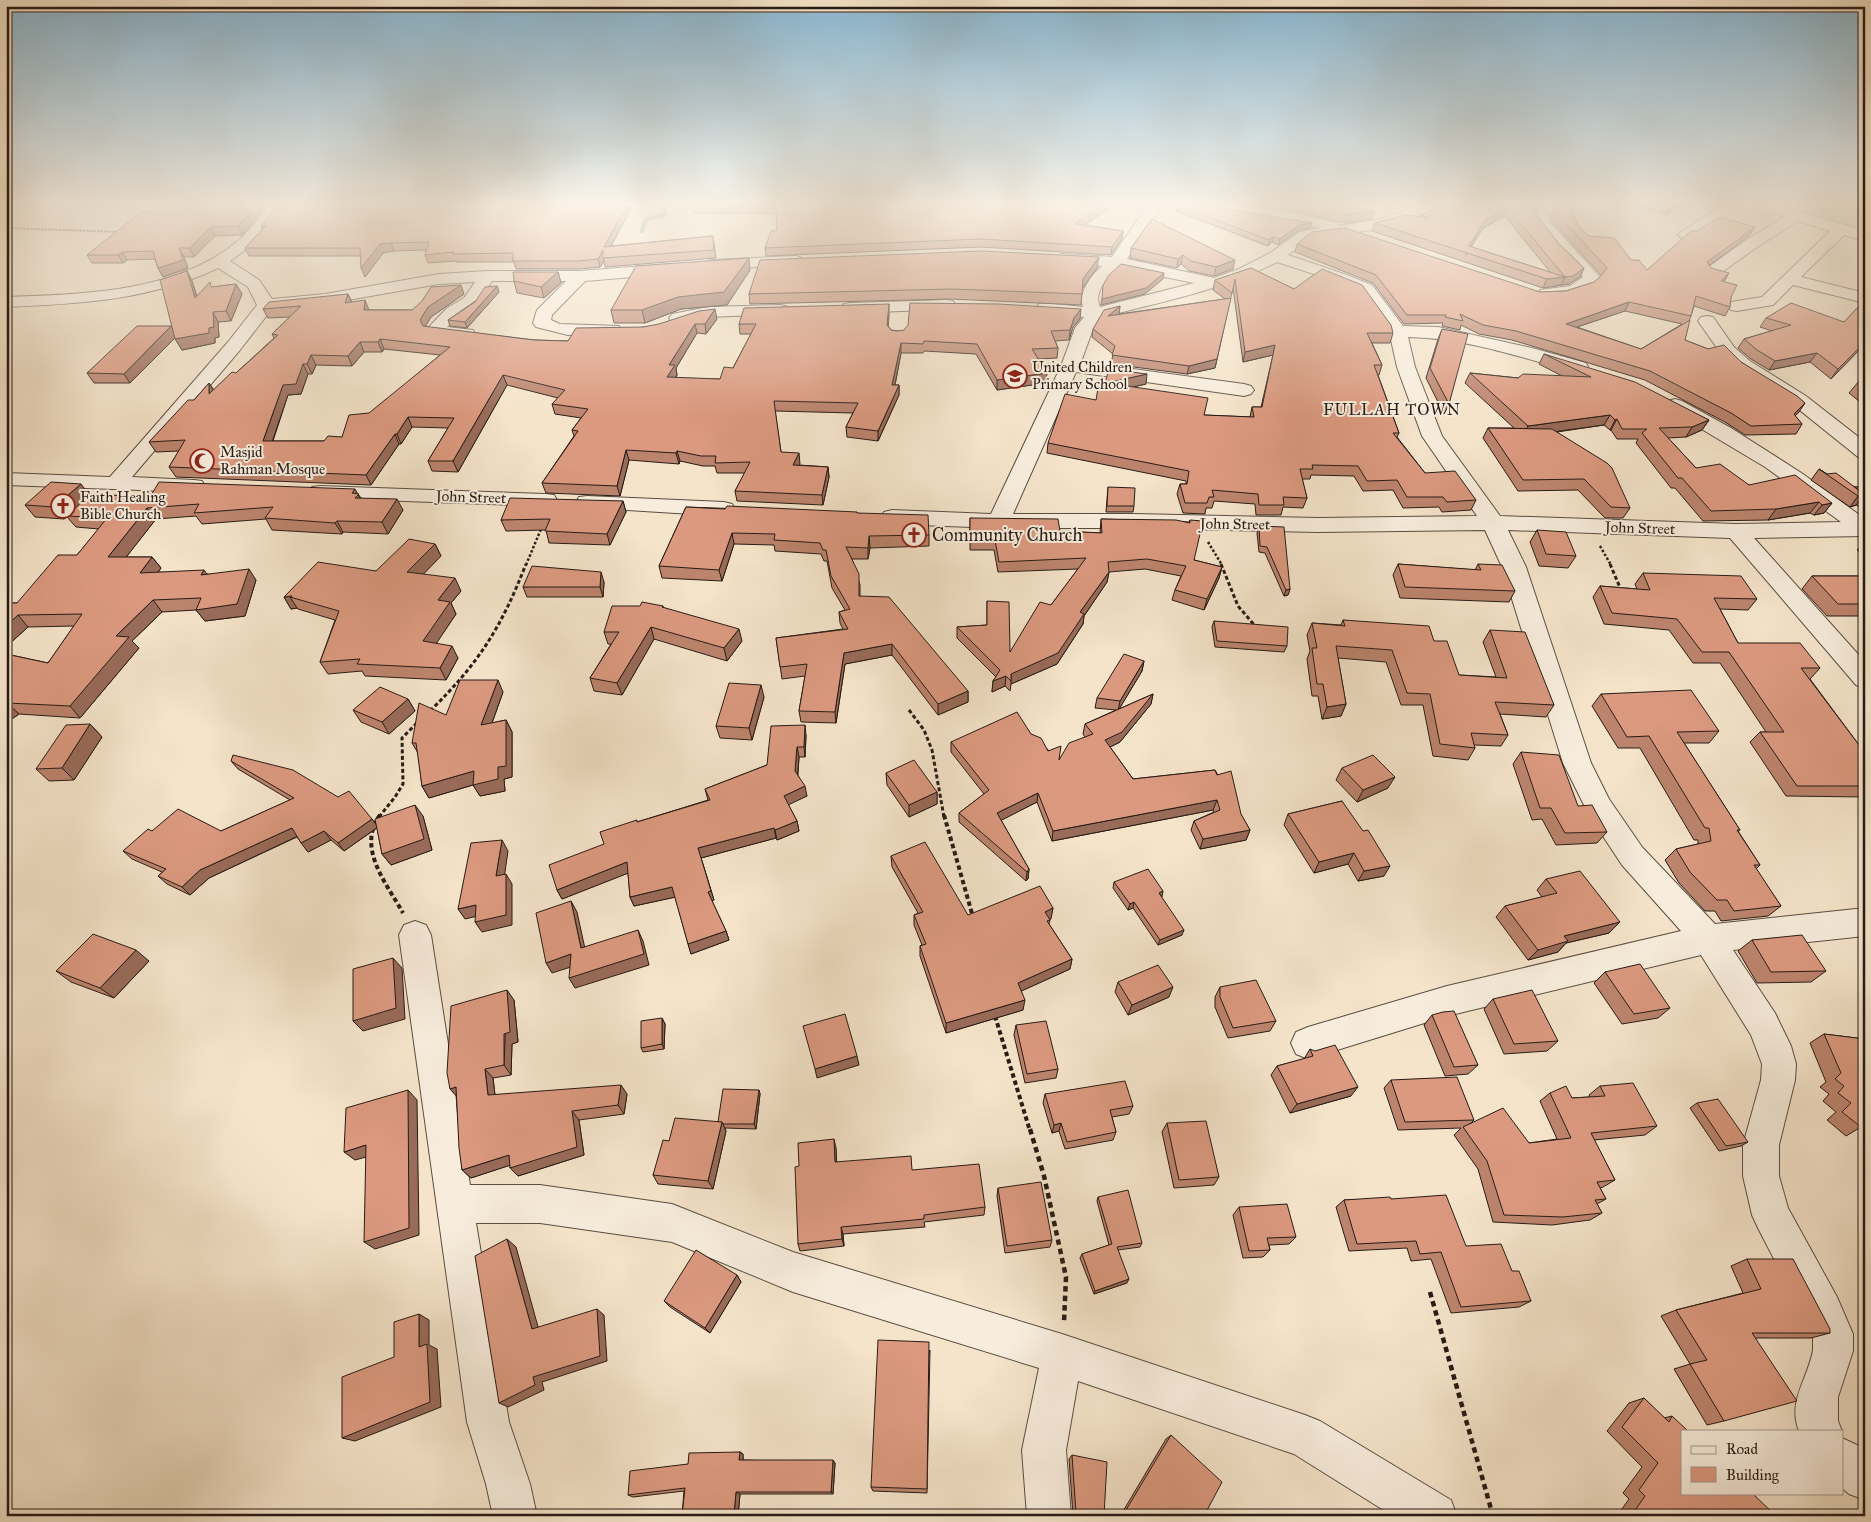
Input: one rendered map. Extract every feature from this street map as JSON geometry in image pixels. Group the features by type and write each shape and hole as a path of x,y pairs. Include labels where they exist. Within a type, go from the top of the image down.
{"street":[{"path":"6,302 112,297 159,286 192,273"},
{"path":"238,273 256,284 263,294 266,305"},
{"path":"116,483 234,346 266,305 325,299 439,279 487,276 580,276 617,273"},
{"path":"1096,313 1090,304 1091,294 1100,276 1104,273"},
{"path":"1168,273 1215,283"},
{"path":"1026,307 1096,313 1215,283 1242,273"},
{"path":"1326,273 1366,289 1398,330 1406,367 1432,436 1493,523 1514,567 1578,764 1599,807 1632,856 1708,939 1763,1024 1774,1046 1779,1064 1778,1080 1761,1145 1761,1176 1771,1215 1823,1311 1833,1334 1833,1351 1817,1397 1817,1422 1821,1430"},
{"path":"1527,291 1542,294 1576,290 1593,278 1588,273"},
{"path":"1737,306 1768,300 1796,273"},
{"path":"484,336 434,331 439,322 470,302 487,276"},
{"path":"580,276 543,314 542,323 551,328 563,330 628,330"},
{"path":"1790,279 1865,298"},
{"path":"833,309 960,306"},
{"path":"899,325 900,307"},
{"path":"667,324 687,315 708,312 794,310"},
{"path":"999,521 1070,366 1084,328 1096,313"},
{"path":"1707,321 1728,351 1743,365 1799,400 1865,453"},
{"path":"1398,330 1438,332 1532,353 1593,372"},
{"path":"1070,366 1244,390"},
{"path":"1661,398 1717,428 1790,476 1864,529"},
{"path":"6,479 214,486"},
{"name":"John Street","path":"298,491 553,500 739,510"},
{"name":"John Street","path":"876,516 999,521 1318,525 1493,523 1736,531 1864,529"},
{"path":"1736,531 1865,679"},
{"path":"1308,1043 1447,1001 1708,939 1865,922"},
{"path":"416,935 454,1204 488,1422 508,1484 515,1516"},
{"path":"454,1204 540,1204 672,1223 793,1272 1062,1355 1305,1436 1435,1516"},
{"path":"1050,1516 1044,1450 1062,1355"},
{"path":"1844,1462 1865,1478"}],"path":[{"path":"416,935 377,863 370,838 377,818 402,786 404,774 402,738 459,683 480,657 501,624 553,500"},
{"path":"1198,523 1222,566 1230,595 1245,617 1258,628"},
{"path":"1587,527 1608,559 1622,593"},
{"path":"909,710 924,730 932,750 944,818 975,924"},
{"path":"993,1010 1044,1176 1066,1277 1062,1355"},
{"path":"1430,1292 1493,1516"}],"building":[{"path":"181,273 188,273 195,298 210,282 211,287 236,284 226,311 213,312 214,327 209,328 209,333 175,339 160,280"},
{"path":"513,273 557,273 541,287 514,281"},
{"path":"632,273 738,273 724,292 678,297 642,310 611,310"},
{"path":"756,273 1087,273 1083,279 1082,294 951,289 749,294"},
{"path":"1111,273 1164,273 1146,288 1102,299 1103,285"},
{"path":"1236,273 1261,273 1294,289 1316,273 1332,273 1362,285 1391,325 1393,333 1367,333 1382,365 1374,365 1399,433 1393,433 1425,473 1455,471 1476,500 1447,502 1443,497 1407,497 1397,480 1367,481 1358,466 1312,465 1313,469 1300,469 1307,498 1283,497 1284,505 1259,505 1258,494 1212,490 1214,497 1209,497 1207,503 1185,503 1180,484 1187,484 1189,471 1048,443 1065,394 1096,400 1099,382 1105,383 1109,369 1147,374 1107,383 1208,398 1204,415 1254,417 1252,407 1262,407 1275,345 1245,352 1235,279 1232,293 1215,280"},
{"path":"1371,273 1482,273 1540,292 1566,291 1594,282 1603,273 1729,273 1721,281 1737,285 1731,297 1730,307 1696,296 1691,316 1629,302 1566,324 1641,349 1690,320 1685,340 1708,349 1724,345 1741,362 1797,396 1805,403 1794,414 1802,424 1751,426 1731,413 1650,371 1516,331 1483,325 1460,314 1463,321 1445,317 1446,315 1407,315 1376,275"},
{"path":"1529,273 1553,273 1565,277 1547,279"},
{"path":"1562,273 1577,273 1573,276 1565,277"},
{"path":"461,285 428,307 420,320 423,326 534,340 568,341 576,328 643,327 659,324 699,311 715,309 705,324 695,324 669,365 675,365 667,377 720,379 724,367 733,368 756,324 739,324 744,308 889,304 887,325 891,330 897,331 904,330 908,325 910,303 999,304 1081,309 1074,318 1070,330 1051,331 1058,348 1032,349 1047,373 997,380 977,344 924,341 923,344 901,343 892,385 899,385 878,431 846,427 858,403 774,401 781,452 799,453 793,465 828,467 822,495 735,491 750,462 715,463 716,456 701,456 677,451 676,453 626,450 617,486 542,483 578,431 572,430 588,409 552,404 565,390 503,375 453,461 428,461 454,418 408,417 366,475 169,467 185,440 149,442 188,400 194,400 209,383 209,394 232,372 236,373 278,335 272,334 301,306 263,309 269,302 348,294 345,303 365,300 364,310 412,310 422,301 431,287","holes":["380,339 450,347 369,413 349,415 342,437 328,436 324,441 263,441 283,385 296,384 303,364 307,364 311,355 348,356 360,342 378,342"]},
{"path":"497,286 465,322 448,320 475,302 485,287"},
{"path":"1231,298 1217,359 1189,366 1112,355 1115,346 1093,329 1104,310 1120,306 1108,316"},
{"path":"1865,300 1865,342 1838,369 1817,353 1775,361 1744,339 1791,325 1766,318 1791,303 1844,322"},
{"path":"137,326 171,326 124,374 87,373"},
{"path":"1442,329 1468,334 1449,404 1430,368"},
{"path":"1544,354 1635,382 1709,420 1692,427 1659,428 1696,468 1720,464 1749,485 1795,475 1832,503 1822,505 1819,502 1776,509 1711,511 1682,478 1678,478 1642,433 1647,429 1622,429 1617,419 1615,420 1610,415 1528,426 1470,373 1518,378 1523,374 1591,377"},
{"path":"1865,377 1865,385 1859,381"},
{"path":"1488,428 1552,429 1612,468 1630,508 1611,507 1584,479 1523,480"},
{"path":"1819,469 1827,474 1836,473 1865,495 1858,496"},
{"path":"51,482 81,484 54,507 25,505"},
{"path":"159,482 355,489 352,493 359,494 355,498 397,499 382,522 337,521 335,523 265,518 273,507 194,513 199,504 147,508 108,557 152,557 140,573 204,570 201,575 249,569 237,604 196,610 201,598 153,600 116,636 129,637 70,706 6,703 6,654 48,663 82,614 18,615 6,626 6,603 17,603 58,555 77,555 107,518 67,516 90,494 150,497"},
{"path":"1108,487 1135,488 1134,506 1107,506"},
{"path":"1865,487 1865,495 1856,488"},
{"path":"510,498 623,501 607,534 545,531 550,519 501,520"},
{"path":"727,506 928,515 929,535 869,536 868,548 846,547 859,574 859,596 889,597 968,691 938,704 892,644 844,653 835,712 799,711 807,664 780,667 776,638 848,629 839,612 850,609 831,576 826,550 823,550 820,543 774,540 775,534 732,533 719,570 659,566 686,507 725,509"},
{"path":"970,518 1058,519 1060,531 1102,533 1101,519 1176,520 1190,523 1190,520 1203,521 1194,560 1222,567 1207,599 1175,590 1186,566 1147,559 1108,562 1109,572 1080,612 1084,614 1058,653 1011,674 1011,681 1006,676 993,681 1000,670 957,627 987,625 987,601 1009,602 1010,652 1040,602 1051,605 1086,558 999,562 995,540 970,540"},
{"path":"1259,526 1284,527 1290,589 1286,590 1267,547 1260,546"},
{"path":"1537,530 1566,532 1576,556 1546,554"},
{"path":"409,539 435,544 407,572 455,578 438,600 450,602 423,641 452,646 440,668 357,664 360,659 320,662 339,611 290,597 292,596 284,597 318,562 376,571"},
{"path":"1398,564 1481,570 1478,564 1502,565 1515,591 1405,587"},
{"path":"532,566 601,572 600,587 523,587"},
{"path":"1643,573 1741,576 1757,599 1714,598 1738,643 1800,643 1820,668 1801,668 1865,753 1865,786 1797,786 1760,732 1784,732 1729,652 1702,652 1677,619 1612,613 1600,586 1650,590"},
{"path":"1812,576 1865,576 1865,604 1838,604"},
{"path":"642,602 663,606 739,629 724,648 651,627 617,683 590,678 619,632 604,632 612,606 640,606"},
{"path":"1343,620 1429,626 1434,641 1447,641 1459,675 1507,678 1490,630 1525,632 1554,705 1495,702 1508,735 1471,733 1475,748 1440,744 1430,694 1407,693 1392,650 1336,646 1346,704 1327,707 1323,684 1317,684 1312,648 1317,648 1312,623 1345,626"},
{"path":"1214,621 1288,627 1287,646 1217,641"},
{"path":"1124,654 1144,661 1120,701 1097,698"},
{"path":"460,680 498,680 481,725 506,720 506,766 498,767 498,779 473,785 474,771 422,786 416,743 412,743 419,703 446,715"},
{"path":"729,683 761,685 749,728 716,726"},
{"path":"380,687 408,699 382,722 353,710"},
{"path":"1691,690 1719,731 1677,732 1740,830 1737,830 1760,865 1754,865 1781,906 1734,911 1727,900 1717,900 1690,872 1676,849 1711,841 1709,828 1705,828 1649,736 1627,737 1601,694"},
{"path":"1153,694 1122,732 1105,740 1133,779 1215,770 1217,775 1231,771 1241,814 1250,830 1203,839 1194,821 1220,810 1217,800 1053,831 1038,793 997,813 1029,869 1027,872 959,813 989,790 951,742 1017,712 1031,734 1041,738 1048,751 1061,746 1059,760 1069,743 1093,734 1085,724"},
{"path":"90,724 62,768 36,769 66,725"},
{"path":"805,725 804,747 797,747 795,771 805,786 784,796 797,821 775,830 774,828 698,848 711,891 708,892 726,931 688,944 672,887 630,897 627,862 557,890 549,865 604,844 600,832 710,800 705,789 767,765 771,726"},
{"path":"1521,752 1559,755 1578,806 1592,805 1607,832 1565,833 1551,808 1540,808"},
{"path":"233,755 293,770 338,797 349,791 372,819 338,843 324,831 301,843 292,828 200,870 182,887 158,876 166,869 123,851 148,829 152,831 178,809 221,831 294,798 231,761"},
{"path":"1373,755 1395,777 1363,790 1342,768"},
{"path":"914,760 937,792 909,805 886,773"},
{"path":"1342,801 1363,831 1368,830 1390,866 1364,871 1354,853 1319,862 1288,814"},
{"path":"415,805 424,839 382,854 375,819"},
{"path":"502,840 496,876 506,874 506,915 475,922 476,905 458,909 471,843"},
{"path":"925,842 968,915 1040,886 1053,908 1045,912 1050,920 1047,921 1072,959 1018,983 1025,1000 946,1023 920,946 926,944 914,915 923,912 891,856"},
{"path":"1148,869 1163,891 1159,893 1184,930 1160,940 1134,902 1130,904 1114,882"},
{"path":"1580,871 1620,922 1564,936 1568,941 1538,950 1505,906 1557,893 1546,879"},
{"path":"571,901 581,948 638,930 644,954 569,978 571,954 546,963 536,913"},
{"path":"93,934 136,950 100,988 56,971"},
{"path":"1802,935 1826,971 1771,972 1752,940"},
{"path":"393,958 396,1008 353,1021 353,969"},
{"path":"1640,964 1670,1008 1634,1014 1605,972"},
{"path":"1158,965 1173,987 1132,1005 1118,982"},
{"path":"1256,980 1276,1021 1233,1028 1220,997 1220,987"},
{"path":"507,990 510,1032 504,1034 504,1065 485,1069 488,1095 621,1085 618,1105 572,1111 577,1147 510,1168 509,1155 462,1170 456,1087 450,1089 447,1073 451,1006"},
{"path":"1532,990 1558,1041 1514,1044 1493,999"},
{"path":"1454,1011 1478,1065 1454,1067 1432,1015"},
{"path":"845,1014 857,1056 815,1069 803,1026"},
{"path":"662,1018 662,1044 641,1048 641,1021"},
{"path":"1046,1021 1058,1069 1027,1074 1016,1025"},
{"path":"1824,1034 1865,1039 1865,1124 1861,1127 1842,1112 1851,1103 1838,1093 1844,1086 1835,1079 1841,1073"},
{"path":"1335,1045 1358,1087 1297,1104 1277,1066 1313,1056 1310,1049 1315,1051"},
{"path":"1457,1077 1474,1120 1405,1122 1391,1080"},
{"path":"1125,1081 1133,1106 1110,1110 1116,1132 1067,1142 1061,1123 1054,1125 1045,1094"},
{"path":"1633,1083 1657,1126 1591,1133 1615,1180 1597,1182 1606,1199 1595,1200 1602,1213 1563,1217 1504,1215 1487,1161 1463,1127 1503,1108 1529,1143 1571,1138 1550,1093 1566,1086 1572,1098 1605,1096 1600,1086"},
{"path":"723,1089 759,1090 754,1124 723,1124 718,1122"},
{"path":"408,1090 409,1228 364,1242 366,1145 344,1152 346,1108"},
{"path":"1718,1099 1748,1142 1726,1146 1697,1103"},
{"path":"675,1118 722,1122 708,1181 653,1175 663,1140 669,1141"},
{"path":"1206,1121 1219,1177 1179,1180 1167,1123"},
{"path":"834,1139 835,1162 911,1156 912,1170 979,1164 985,1207 924,1215 924,1219 841,1227 842,1239 798,1244 795,1167 799,1166 798,1143"},
{"path":"1041,1182 1052,1240 1007,1246 998,1188"},
{"path":"1128,1190 1142,1243 1117,1247 1129,1279 1095,1291 1082,1254 1112,1244 1098,1197"},
{"path":"1446,1195 1466,1246 1501,1244 1512,1271 1519,1271 1531,1301 1461,1307 1441,1252 1420,1254 1416,1241 1357,1244 1344,1200"},
{"path":"1287,1204 1296,1237 1267,1238 1270,1250 1249,1251 1239,1207"},
{"path":"507,1239 532,1329 597,1309 600,1356 533,1377 535,1385 499,1403 475,1256"},
{"path":"696,1250 737,1275 705,1328 664,1301"},
{"path":"1747,1259 1793,1259 1830,1329 1830,1333 1752,1333 1797,1401 1724,1421 1690,1364 1707,1360 1676,1310 1761,1289"},
{"path":"419,1314 419,1347 427,1344 430,1402 342,1438 342,1377 394,1357 394,1322"},
{"path":"878,1340 929,1342 927,1489 871,1487"},
{"path":"1644,1398 1669,1422 1672,1416 1687,1430 1681,1430 1681,1494 1753,1494 1776,1516 1631,1516 1645,1496 1639,1490 1658,1463 1622,1427"},
{"path":"1171,1435 1222,1482 1204,1516 1132,1516 1126,1510"},
{"path":"740,1452 739,1460 833,1460 831,1492 736,1492 734,1515 682,1516 685,1488 628,1495 630,1471 688,1464 689,1453"},
{"path":"1072,1455 1107,1462 1104,1516 1076,1513"}],"place":[{"name":"United Children Primary School","path":"1015,376"},
{"name":"Masjid Rahman Mosque","path":"202,461"},
{"name":"Faith Healing Bible Church","path":"63,506"},
{"name":"Community Church","path":"914,535"}],"district":[{"name":"FULLAH TOWN","path":"1392,409"}]}
